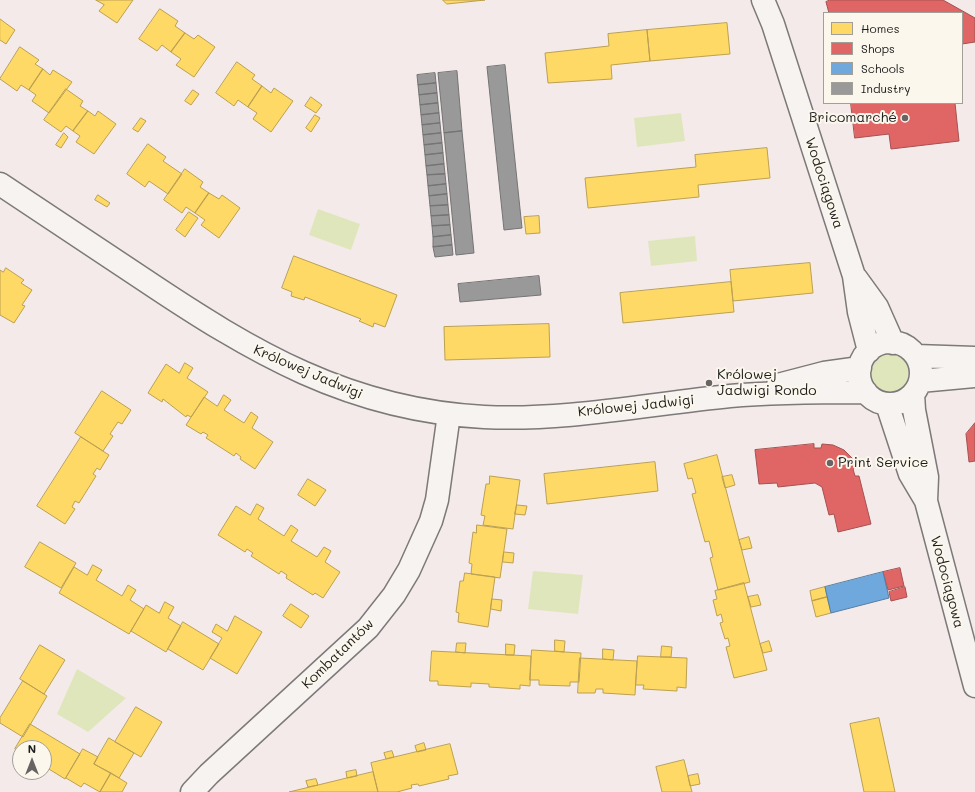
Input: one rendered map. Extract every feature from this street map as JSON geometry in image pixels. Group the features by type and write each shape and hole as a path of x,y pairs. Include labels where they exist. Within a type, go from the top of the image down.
{"street":[{"name":"Wodociągowa","path":"763,0 774,24 854,276 864,359"},
{"name":"Królowej Jadwigi","path":"0,184 212,325 256,351 351,393 387,403 448,414 485,417 559,414 733,396 866,392"},
{"name":"Wodociągowa","path":"854,276 877,307 893,343"},
{"path":"893,343 902,345 916,356 921,372 917,387 901,402 887,404 871,398 866,392 859,376 864,359 880,344 893,343"},
{"path":"916,356 975,358"},
{"name":"Królowej Jadwigi","path":"733,396 824,373 864,359"},
{"path":"917,387 975,376"},
{"name":"Wodociągowa","path":"917,387 918,435 927,477 926,501"},
{"name":"Wodociągowa","path":"887,404 910,474 926,501 975,686"},
{"name":"Kombatantów","path":"192,792 209,774 368,628 394,595 409,570 431,521 437,500 448,414"}],"green space":[{"path":"681,113 685,141 637,147 634,118"},
{"path":"318,209 360,224 351,250 309,235"},
{"path":"695,236 697,261 651,266 648,241"},
{"path":"886,354 894,354 901,357 906,362 909,373 906,384 901,389 894,392 886,392 879,389 874,384 871,377 871,369 874,362 879,357"},
{"path":"533,571 583,575 578,614 528,609"},
{"path":"77,669 126,698 88,732 57,714"}],"building: Homes":[{"path":"96,0 133,0 117,23 99,11 104,5"},
{"path":"443,0 485,0 447,4"},
{"path":"160,9 178,21 175,26 185,33 171,52 162,45 157,51 139,39"},
{"path":"0,19 15,30 6,44 0,40"},
{"path":"727,23 730,54 650,61 647,30"},
{"path":"647,30 650,61 611,65 612,79 548,83 545,53 609,46 608,34"},
{"path":"185,33 194,39 198,35 215,47 194,77 176,65 181,59 171,52"},
{"path":"20,47 39,60 35,64 43,69 29,90 21,85 17,91 0,79"},
{"path":"237,62 255,75 252,79 262,86 248,107 238,100 234,106 216,93"},
{"path":"43,69 50,75 53,70 72,82 49,113 32,101 36,95 29,90"},
{"path":"262,86 271,93 274,88 293,101 271,132 253,119 257,113 248,107"},
{"path":"66,89 83,101 80,106 88,111 73,131 66,126 61,132 44,120"},
{"path":"193,90 199,94 191,105 185,101"},
{"path":"311,97 322,105 316,113 305,106"},
{"path":"88,111 95,116 98,111 116,124 94,154 76,142 80,136 73,131"},
{"path":"315,115 320,118 311,132 306,128"},
{"path":"141,118 146,121 138,132 133,129"},
{"path":"64,133 68,137 61,148 56,145"},
{"path":"148,144 166,157 163,161 182,174 168,194 149,181 145,187 127,174"},
{"path":"767,148 770,178 698,185 699,197 588,208 585,178 696,167 695,155"},
{"path":"185,169 203,182 200,187 209,193 195,213 186,207 182,213 164,200"},
{"path":"209,193 219,199 222,195 240,208 219,238 201,225 205,220 195,213"},
{"path":"98,195 110,203 107,207 95,200"},
{"path":"189,212 198,218 185,237 176,230"},
{"path":"539,216 540,233 526,234 524,217"},
{"path":"294,256 397,295 385,327 374,323 373,327 359,321 361,319 305,297 304,300 291,296 292,292 282,288"},
{"path":"810,263 813,293 733,301 730,270"},
{"path":"6,268 24,280 21,283 32,290 22,305 25,306 14,323 0,315 0,270 3,272"},
{"path":"731,282 734,312 623,323 620,293"},
{"path":"549,324 550,357 445,360 444,327"},
{"path":"185,363 193,368 187,378 208,392 191,417 187,415 186,417 163,399 162,402 148,393 166,364 179,373"},
{"path":"102,391 131,410 122,424 118,422 110,434 113,436 103,451 75,433"},
{"path":"224,395 231,400 224,410 244,423 251,412 258,417 252,428 273,442 255,469 240,459 241,457 236,453 234,456 206,438 208,435 203,432 201,434 186,425 204,397 217,406"},
{"path":"81,437 109,455 100,470 97,468 93,474 96,476 79,503 75,501 72,507 75,509 65,524 37,506"},
{"path":"717,455 750,582 718,590 710,558 713,557 709,541 705,542 692,494 696,493 692,478 688,479 684,464"},
{"path":"655,462 658,491 547,504 544,474"},
{"path":"732,475 735,485 725,488 722,477"},
{"path":"490,476 520,480 513,529 483,525 485,516 481,515 486,484 489,484"},
{"path":"308,479 326,490 315,506 298,495"},
{"path":"257,504 264,508 258,519 284,536 291,525 298,530 291,541 317,557 324,547 331,551 325,562 340,572 323,598 315,593 313,595 286,578 287,575 281,571 279,574 251,556 253,553 247,549 245,552 218,535 236,506 250,515"},
{"path":"517,505 527,506 525,515 515,514"},
{"path":"477,525 507,529 500,578 471,574 472,564 469,563 473,532 476,533"},
{"path":"749,537 752,548 742,550 739,540"},
{"path":"40,542 76,563 61,588 25,567"},
{"path":"504,552 514,553 513,563 503,562"},
{"path":"93,565 102,570 96,580 122,596 128,585 136,590 130,600 144,609 129,634 59,593 74,567 87,575"},
{"path":"465,573 495,577 488,627 458,622 459,613 456,612 460,581 463,581"},
{"path":"744,583 767,670 734,678 726,647 730,646 728,638 725,639 720,623 723,622 721,614 717,616 713,600 717,599 715,591"},
{"path":"825,587 827,597 812,601 810,591"},
{"path":"758,595 761,605 751,607 748,597"},
{"path":"827,597 831,613 816,617 812,601"},
{"path":"492,599 502,600 501,611 491,609"},
{"path":"165,602 174,607 168,618 181,626 166,652 131,631 146,605 159,613"},
{"path":"291,604 309,616 301,628 283,616"},
{"path":"235,616 262,632 237,674 210,658 222,638 212,632 216,624 227,631"},
{"path":"183,622 219,644 203,670 168,649"},
{"path":"555,640 565,641 564,652 555,651"},
{"path":"769,641 772,651 763,653 760,644"},
{"path":"457,643 466,643 465,653 456,652"},
{"path":"506,644 515,645 514,655 506,655"},
{"path":"40,645 65,660 44,694 20,679"},
{"path":"662,646 672,647 671,657 661,657"},
{"path":"603,649 614,650 613,660 603,659"},
{"path":"532,650 581,653 579,682 570,682 570,686 539,685 539,680 530,680"},
{"path":"432,651 531,656 530,686 520,685 520,689 489,687 489,684 471,683 471,687 438,685 438,681 430,681"},
{"path":"638,656 687,658 686,688 677,687 677,691 643,689 644,685 636,685"},
{"path":"580,658 637,661 635,695 603,693 603,689 596,689 595,693 578,693"},
{"path":"23,681 47,696 23,737 0,723 0,718"},
{"path":"136,707 162,722 141,757 115,742"},
{"path":"879,718 895,792 864,792 850,724"},
{"path":"30,724 80,754 65,779 52,771 52,740 20,740"},
{"path":"109,738 134,753 119,778 94,764"},
{"path":"424,743 426,750 417,752 415,746"},
{"path":"450,744 458,774 448,776 449,779 419,786 418,784 411,785 412,788 397,792 378,792 371,763"},
{"path":"83,749 98,757 94,764 111,773 100,792 84,783 81,787 66,778"},
{"path":"392,751 394,757 386,759 384,753"},
{"path":"684,760 692,792 662,792 656,767"},
{"path":"356,770 357,776 347,778 346,772"},
{"path":"373,772 378,792 289,792 318,785"},
{"path":"111,773 127,783 122,792 100,792"},
{"path":"698,774 700,784 690,786 688,776"},
{"path":"316,779 318,785 308,787 306,781"}],"building: Shops":[{"path":"830,0 943,0 975,18 975,42 963,44 963,12 829,12 826,2"},
{"name":"Bricomarché","path":"851,104 955,104 959,141 891,149 889,134 855,138"},
{"path":"975,423 975,461 969,462 966,434"},
{"path":"814,444 814,448 821,448 822,444 833,445 844,450 852,458 856,468 853,469 855,476 859,476 871,524 838,532 834,514 829,515 822,487 815,483 778,487 777,483 759,484 755,450"},
{"path":"900,568 904,586 888,590 883,572"},
{"path":"905,587 907,597 891,601 889,592"}],"building: Schools":[{"path":"883,572 889,598 831,613 825,587"}],"building: Industry":[{"path":"505,65 522,228 504,230 487,67"},
{"path":"457,71 462,131 444,133 438,73"},
{"path":"435,73 436,83 418,85 417,75"},
{"path":"436,83 437,93 419,95 418,85"},
{"path":"437,93 438,103 420,105 419,95"},
{"path":"438,103 439,113 421,115 420,105"},
{"path":"439,113 440,123 422,125 421,115"},
{"path":"440,123 441,133 423,135 422,125"},
{"path":"462,131 474,253 456,255 444,133"},
{"path":"441,133 442,143 424,145 423,135"},
{"path":"442,143 443,153 425,155 424,145"},
{"path":"443,153 444,164 426,166 425,155"},
{"path":"444,164 445,174 427,175 426,166"},
{"path":"445,174 446,184 428,186 427,175"},
{"path":"446,184 447,194 429,196 428,186"},
{"path":"447,194 448,205 430,206 429,196"},
{"path":"448,205 449,215 431,216 430,206"},
{"path":"449,215 450,225 432,226 431,216"},
{"path":"450,225 451,235 433,237 432,226"},
{"path":"451,235 452,245 433,247 433,237"},
{"path":"452,245 453,255 435,257 433,247"},
{"path":"539,276 541,295 460,302 458,284"}],"place":[{"name":"Bricomarché","path":"905,118"},
{"name":"Królowej Jadwigi Rondo","path":"709,383"},
{"name":"Print Service","path":"830,463"}]}
